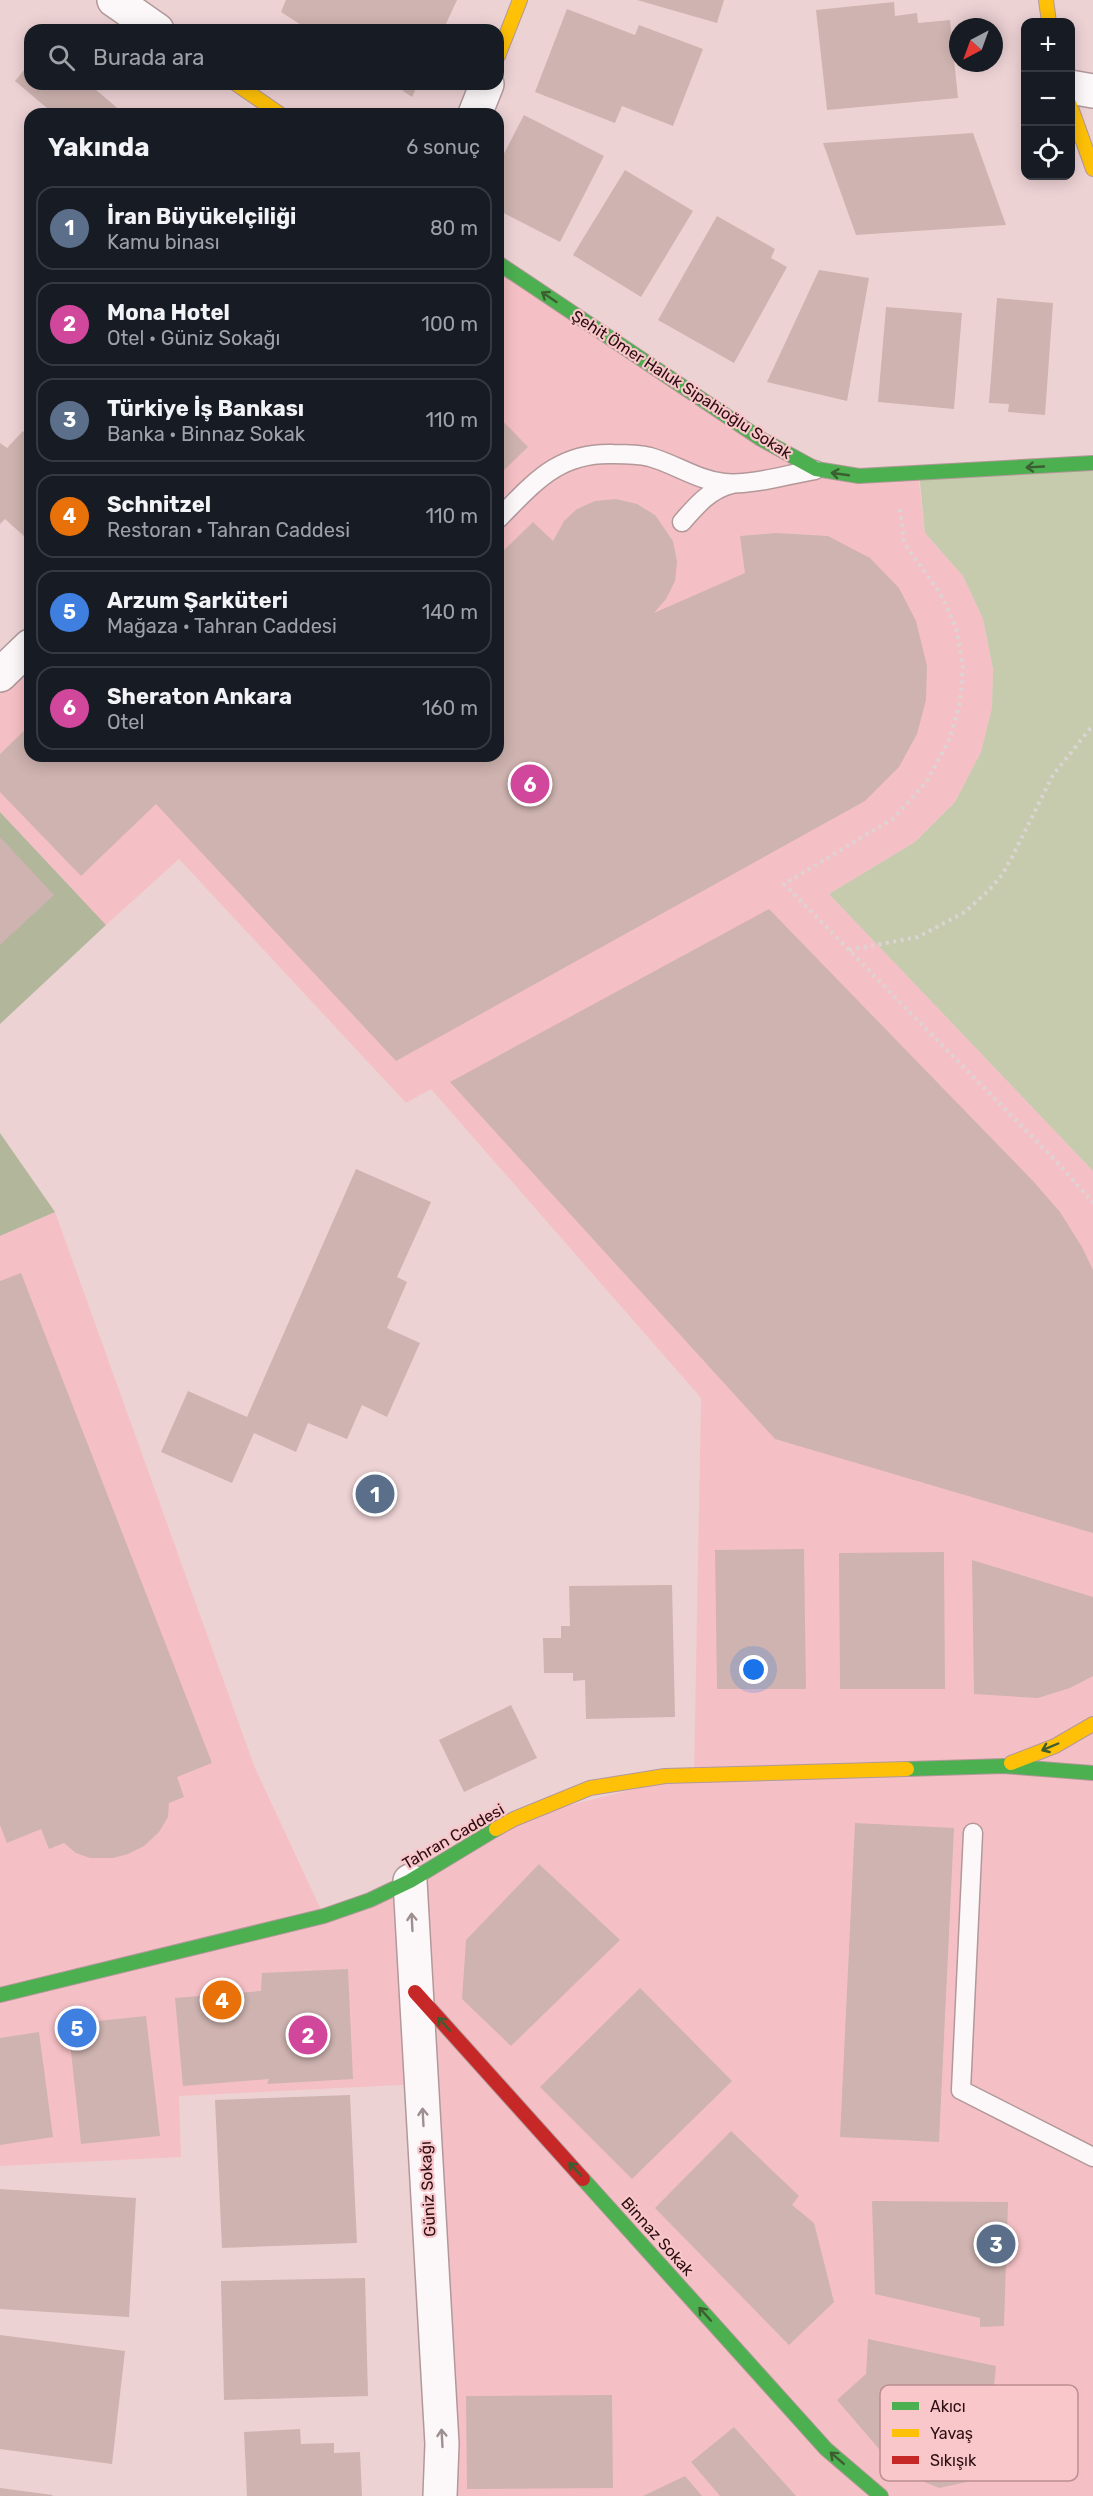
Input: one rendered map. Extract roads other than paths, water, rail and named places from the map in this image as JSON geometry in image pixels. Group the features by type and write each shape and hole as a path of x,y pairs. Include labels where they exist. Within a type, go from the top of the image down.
{"street":[{"path":"114,0 148,24"},
{"path":"504,41 520,0"},
{"path":"1046,0 1048,18"},
{"path":"1075,88 1093,91"},
{"path":"245,90 271,108"},
{"path":"477,108 485,90"},
{"path":"1075,117 1093,169"},
{"name":"Şehit Ömer Haluk Sipahioğlu Sokak","path":"504,267 760,439 816,469 843,476 1093,464"},
{"path":"0,675 24,652"},
{"name":"Tahran Caddesi","path":"1004,1766 1055,1746 1093,1724"},
{"name":"Tahran Caddesi","path":"0,1995 324,1916 370,1900 410,1881 465,1846 514,1819 590,1788 665,1776 1004,1766 1093,1773"},
{"name":"Güniz Sokağı","path":"410,1881 442,2444 440,2496"},
{"name":"Binnaz Sokak","path":"416,1992 826,2449 881,2496"}],"lane":[{"path":"504,513 550,470 574,457 587,454 619,454 650,458 715,482 736,483"},
{"path":"682,522 715,490 736,483 816,469"},
{"path":"972,1833 961,2090 1093,2157"}],"place":[{"name":"Sheraton Ankara","path":"530,784"},
{"name":"İran Büyükelçiliği","path":"375,1494"},
{"name":"Schnitzel","path":"222,2000"},
{"name":"Arzum Şarküteri","path":"77,2028"},
{"name":"Mona Hotel","path":"308,2035"},
{"name":"Türkiye İş Bankası","path":"996,2244"}]}
